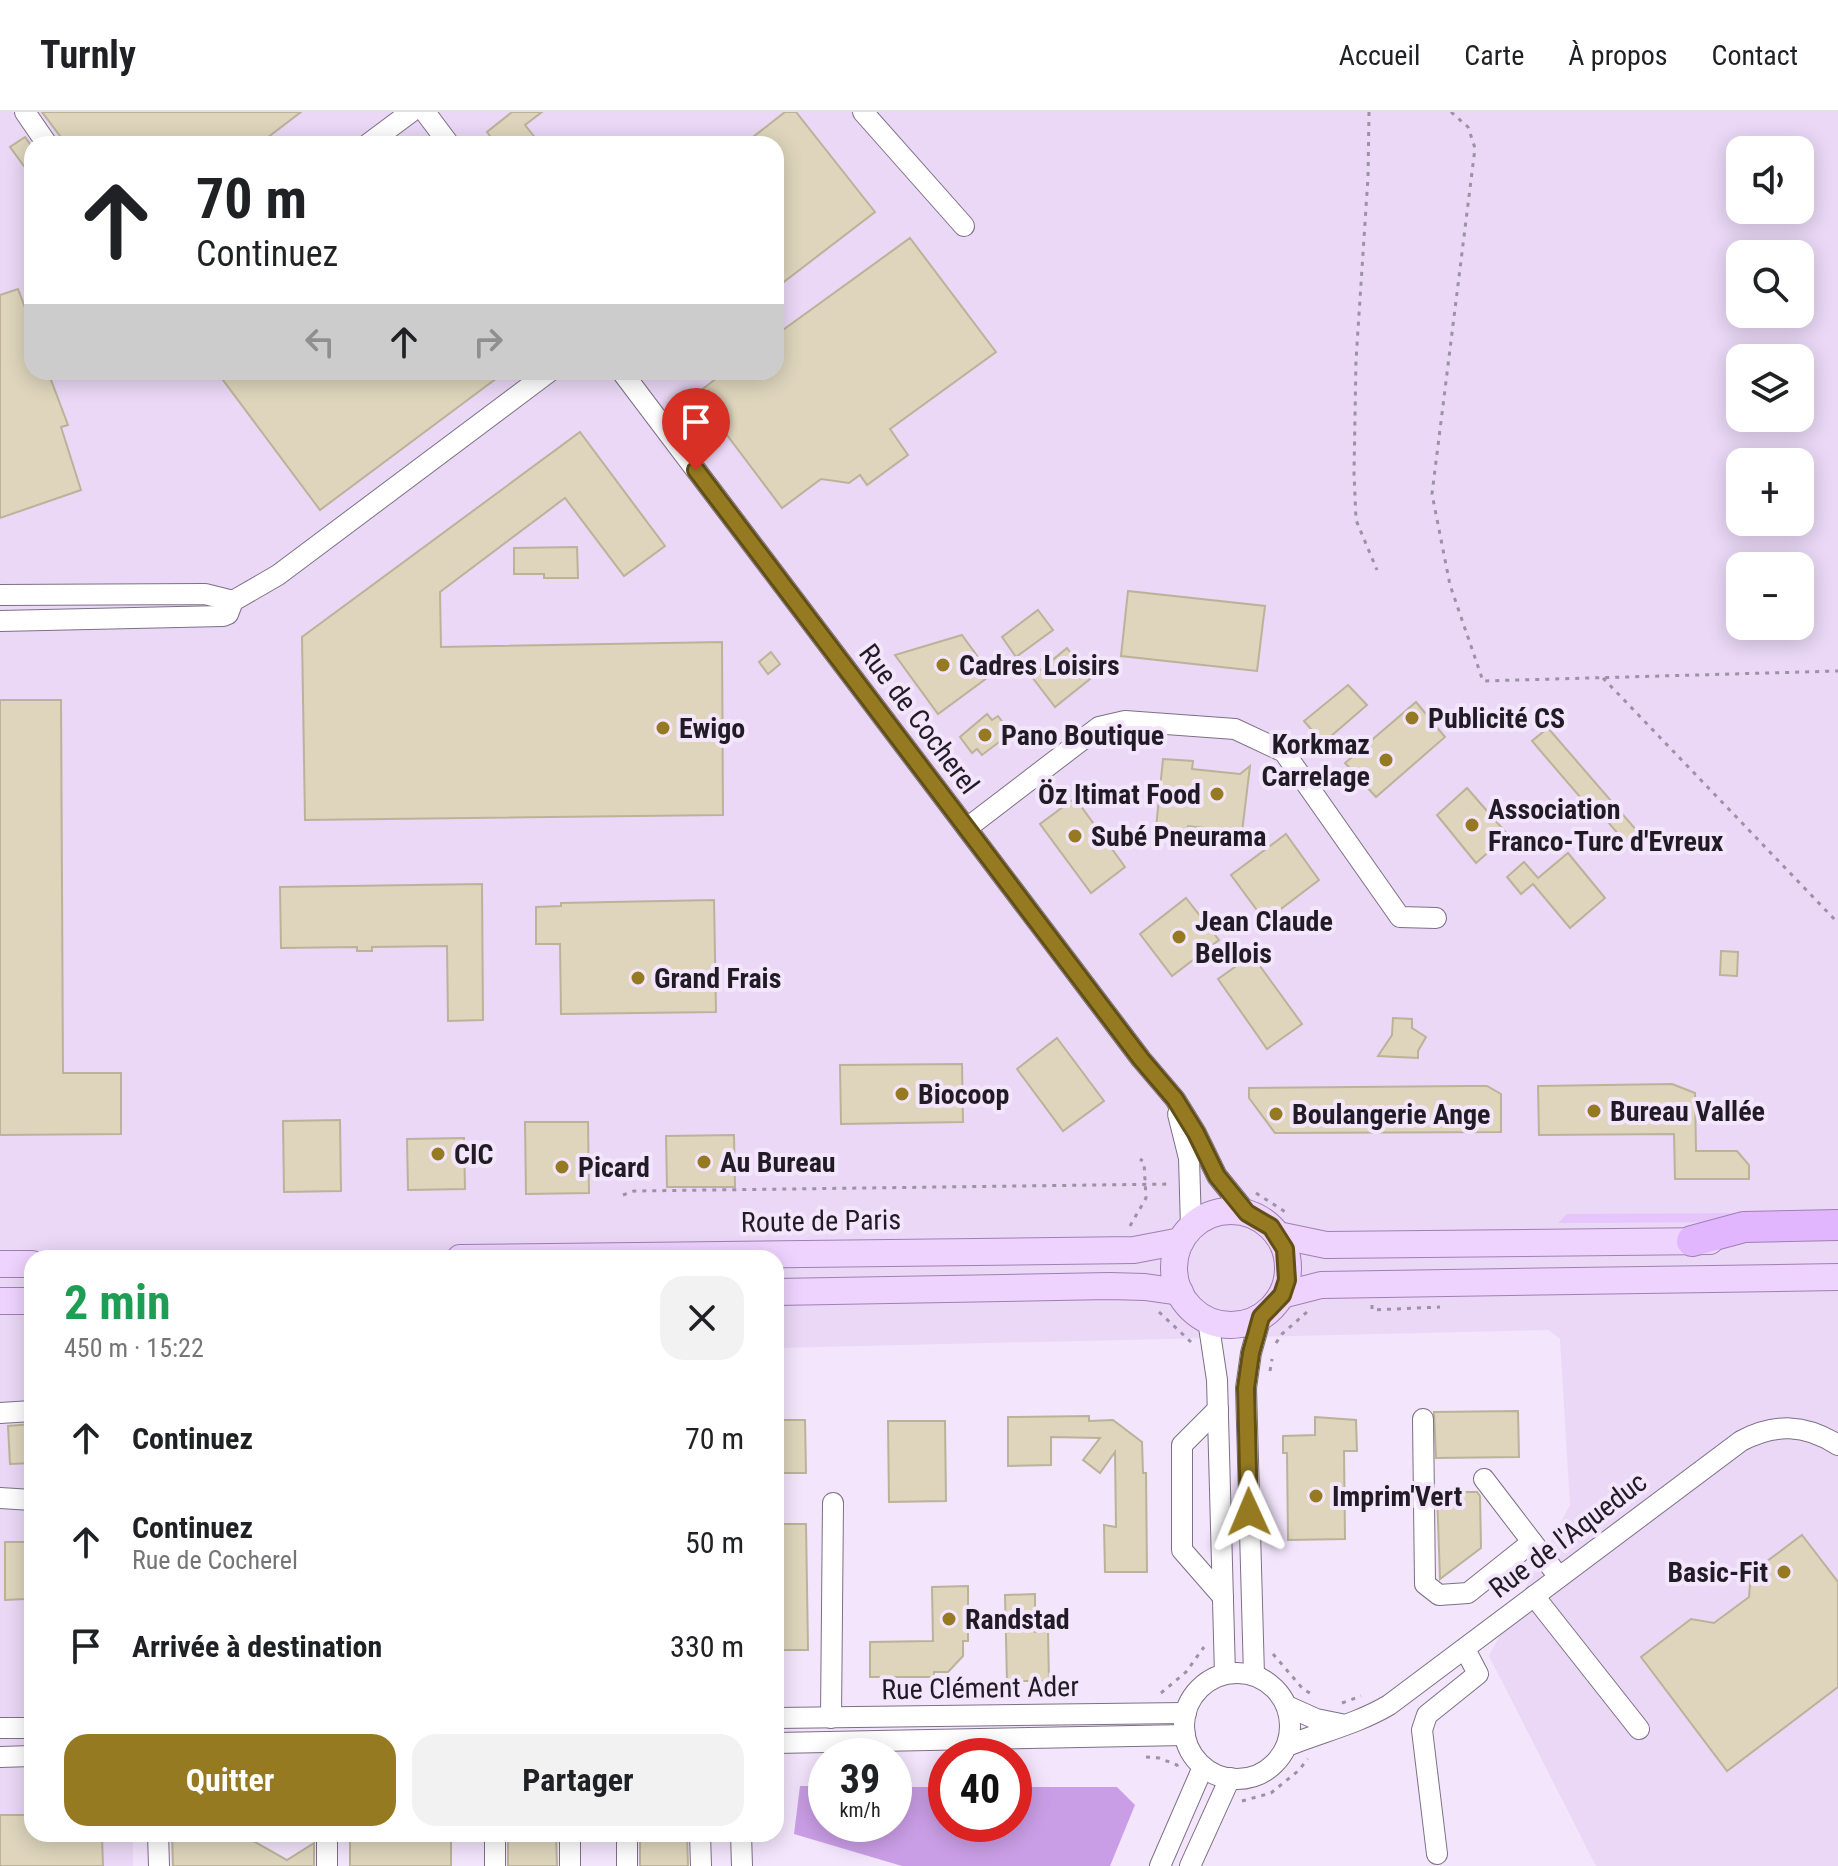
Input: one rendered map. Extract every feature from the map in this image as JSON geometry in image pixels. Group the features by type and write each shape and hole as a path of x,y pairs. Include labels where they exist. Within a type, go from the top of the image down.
{"highway":[{"path":"1692,1241 1744,1227 1838,1225"}],"main road":[{"path":"1217,1212 1247,1213 1263,1220 1278,1235 1285,1249 1287,1280 1282,1295 1261,1317 1235,1325 1208,1320 1197,1313 1180,1292 1175,1275 1175,1257 1186,1234 1203,1218 1217,1212"},
{"name":"Route de Paris","path":"784,1254 1134,1250 1186,1234"},
{"path":"1278,1235 1326,1245 1838,1239"},
{"path":"0,1264 24,1264"},
{"path":"1282,1295 1321,1285 1838,1277"},
{"path":"784,1292 1110,1286 1180,1292"},
{"path":"0,1301 24,1301"}],"street":[{"path":"25,112 42,136"},
{"path":"379,136 411,112"},
{"path":"425,112 443,136"},
{"path":"863,112 964,226"},
{"path":"0,621 228,614 233,601 278,575 538,380"},
{"name":"Rue de Cocherel","path":"628,380 1141,1059 1175,1099 1217,1176 1247,1213"},
{"path":"0,595 205,594 233,601"},
{"path":"967,828 1099,727 1125,721 1235,729 1284,752 1400,917 1436,918"},
{"name":"Rue de Cocherel","path":"1175,1099 1189,1158 1186,1234"},
{"path":"1254,1675 1246,1388 1250,1357 1261,1317"},
{"path":"1208,1320 1218,1409 1225,1674"},
{"path":"1218,1409 1182,1445 1182,1550 1223,1597"},
{"path":"0,1413 24,1412"},
{"path":"1423,1419 1425,1584 1439,1595 1468,1593 1532,1542"},
{"name":"Rue de l'Aqueduc","path":"1287,1746 1341,1724 1364,1720 1389,1705 1727,1449 1768,1429 1796,1427 1810,1430 1838,1445"},
{"path":"1484,1479 1559,1577"},
{"path":"0,1498 24,1500"},
{"path":"831,1718 833,1503"},
{"path":"1534,1596 1639,1729"},
{"path":"1437,1854 1422,1730 1427,1715 1478,1674 1465,1649"},
{"path":"1225,1674 1254,1675 1279,1693 1287,1706 1290,1719 1287,1746 1266,1771 1250,1778 1216,1775 1203,1767 1190,1752 1185,1735 1186,1713 1200,1688 1212,1680 1225,1674"},
{"path":"1287,1706 1316,1719 1341,1724"},
{"name":"Rue Clément Ader","path":"784,1718 1186,1713"},
{"path":"0,1728 24,1728"},
{"name":"Rue Clément Ader","path":"784,1743 1185,1735"},
{"path":"0,1757 24,1756"},
{"path":"1160,1866 1203,1767"},
{"path":"1190,1866 1230,1778"},
{"path":"158,1842 159,1866"},
{"path":"327,1842 327,1866"},
{"path":"495,1842 495,1866"},
{"path":"570,1842 570,1866"},
{"path":"627,1842 627,1866"},
{"path":"700,1842 701,1866"},
{"path":"741,1842 742,1866"}],"path":[{"path":"1369,112 1368,177 1356,360 1354,473 1356,520 1377,570"},
{"path":"1451,112 1468,127 1475,148 1432,494 1450,585 1483,681 1838,671"},
{"path":"1603,678 1838,923"},
{"path":"1129,1233 1146,1198 1144,1162 1140,1159"},
{"path":"623,1195 634,1191 1183,1184"},
{"path":"1371,1303 1372,1310 1437,1308 1449,1304"},
{"path":"1250,1357 1272,1359 1273,1347 1282,1334 1315,1307"},
{"path":"1146,1714 1145,1700 1168,1689 1202,1653 1205,1645"},
{"path":"1143,1757 1159,1758 1177,1765 1181,1776"}],"shaded area":[{"path":"0,112 1838,112 1838,1866 1596,1866 1489,1656 1570,1505 1560,1339 1549,1330 784,1348 784,1250 24,1250 24,1842 133,1842 133,1866 0,1866"},
{"path":"1753,1213 1767,1222 1558,1223 1567,1214"},
{"path":"800,1786 808,1786 808,1838 794,1834"},
{"path":"912,1787 928,1787 928,1842 1032,1842 1032,1787 1117,1787 1135,1805 1110,1866 902,1866 821,1842 912,1842"}],"building":[{"path":"42,112 301,112 270,136 60,136"},
{"path":"512,112 542,112 525,125 534,136 490,136 487,132"},
{"path":"785,112 796,112 875,212 784,282 784,136 754,136"},
{"path":"24,138 24,166 10,147"},
{"path":"910,238 996,352 890,429 908,455 867,485 860,475 849,483 821,479 782,508 696,394 714,380 784,380 784,329"},
{"path":"18,289 24,305 24,380 51,380 68,425 61,427 81,490 0,518 0,295"},
{"path":"223,380 494,380 320,510"},
{"path":"580,432 665,546 624,576 565,498 440,592 441,647 722,642 723,815 305,820 302,637"},
{"path":"577,547 578,578 514,574 514,548"},
{"path":"1128,591 1265,606 1257,671 1121,656"},
{"path":"1038,610 1053,630 1016,657 1002,637"},
{"name":"Cadres Loisirs","path":"962,635 991,675 938,714 895,655"},
{"path":"1067,648 1090,679 1055,707 1032,677"},
{"path":"771,652 780,664 768,674 759,662"},
{"path":"1348,685 1367,705 1323,743 1304,721"},
{"path":"0,700 61,700 63,1073 121,1073 121,1134 0,1135"},
{"path":"1416,702 1445,737 1376,797 1345,763"},
{"name":"Pano Boutique","path":"987,714 992,720 998,716 1011,733 982,755 977,749 972,753 960,737"},
{"path":"1548,728 1638,832 1625,842 1602,815 1598,818 1532,741"},
{"path":"1163,759 1193,761 1192,769 1240,774 1250,766 1242,832 1188,826 1185,841 1155,838"},
{"name":"Association Franco-Turc d'Evreux","path":"1467,788 1508,835 1476,863 1437,815"},
{"name":"Subé Pneurama","path":"1075,798 1125,867 1091,893 1040,824"},
{"path":"1286,834 1319,880 1265,921 1231,875"},
{"path":"1568,853 1605,898 1570,928 1533,884 1521,894 1507,877 1524,862 1538,878"},
{"path":"482,884 483,1020 448,1021 447,946 372,947 372,951 357,951 357,947 281,948 280,887"},
{"name":"Jean Claude Bellois","path":"1186,898 1219,940 1172,976 1140,934"},
{"name":"Grand Frais","path":"714,900 716,1012 561,1014 560,944 536,944 536,907 561,906 561,903"},
{"path":"1721,951 1738,952 1737,976 1720,975"},
{"path":"1252,955 1302,1024 1267,1049 1218,979"},
{"path":"1393,1018 1412,1019 1412,1028 1426,1037 1418,1051 1418,1058 1378,1056 1392,1035"},
{"path":"1057,1038 1104,1101 1063,1131 1017,1069"},
{"name":"Biocoop","path":"962,1064 963,1122 841,1124 840,1065"},
{"path":"1672,1084 1695,1093 1696,1151 1737,1151 1749,1165 1749,1179 1675,1179 1674,1134 1539,1135 1538,1086"},
{"path":"1487,1086 1501,1094 1501,1132 1275,1133 1249,1098 1249,1088"},
{"path":"340,1120 341,1191 284,1192 283,1121"},
{"path":"525,1122 588,1122 589,1193 526,1194"},
{"name":"Au Bureau","path":"734,1135 735,1187 667,1187 666,1136"},
{"path":"464,1138 465,1189 408,1190 407,1139"},
{"path":"1518,1411 1519,1457 1436,1458 1434,1412"},
{"path":"1089,1416 1089,1421 1113,1420 1142,1442 1143,1473 1146,1473 1147,1572 1105,1572 1104,1525 1116,1527 1115,1452 1100,1473 1083,1460 1100,1438 1051,1437 1051,1465 1008,1466 1008,1417"},
{"name":"Imprim'Vert","path":"1315,1417 1356,1420 1357,1451 1344,1451 1345,1539 1288,1540 1287,1453 1283,1453 1283,1436 1315,1435"},
{"path":"784,1420 805,1420 806,1473 784,1473"},
{"path":"888,1421 945,1421 946,1501 889,1502"},
{"path":"24,1425 24,1463 10,1464 8,1426"},
{"path":"1437,1492 1477,1492 1480,1496 1481,1548 1440,1579"},
{"path":"784,1524 806,1524 808,1650 784,1650"},
{"path":"1802,1535 1838,1582 1838,1687 1727,1771 1641,1657 1691,1619 1714,1623 1749,1597 1751,1573"},
{"path":"5,1542 24,1542 24,1599 5,1600"},
{"path":"968,1586 968,1641 963,1641 963,1656 948,1672 934,1672 934,1677 870,1677 870,1642 933,1641 932,1587"},
{"path":"1035,1594 1035,1632 1048,1631 1049,1681 1007,1681 1005,1595"},
{"path":"0,1815 24,1815 24,1842 102,1842 103,1866 0,1866"},
{"path":"172,1842 255,1842 287,1860 314,1843 314,1866 173,1866"},
{"path":"350,1842 451,1842 451,1866 350,1866"},
{"path":"508,1842 556,1842 557,1866 508,1866"},
{"path":"640,1842 687,1842 688,1866 640,1866"}],"place":[{"name":"Cadres Loisirs","path":"943,665"},
{"name":"Publicité CS","path":"1412,718"},
{"name":"Ewigo","path":"663,728"},
{"name":"Pano Boutique","path":"985,735"},
{"name":"Korkmaz Carrelage","path":"1386,760"},
{"name":"Öz Itimat Food","path":"1217,794"},
{"name":"Association Franco-Turc d'Evreux","path":"1472,825"},
{"name":"Subé Pneurama","path":"1075,836"},
{"name":"Jean Claude Bellois","path":"1179,937"},
{"name":"Grand Frais","path":"638,978"},
{"name":"Biocoop","path":"902,1094"},
{"name":"Bureau Vallée","path":"1594,1111"},
{"name":"Boulangerie Ange","path":"1276,1114"},
{"name":"CIC","path":"438,1154"},
{"name":"Au Bureau","path":"704,1162"},
{"name":"Picard","path":"562,1167"},
{"name":"Imprim'Vert","path":"1316,1496"},
{"name":"Basic-Fit","path":"1784,1572"},
{"name":"Randstad","path":"949,1619"}],"route":[{"path":"696,470 1141,1059 1175,1099 1217,1176 1247,1213 1263,1220 1278,1235 1288,1264 1287,1280 1282,1295 1261,1317 1246,1388 1249,1512"}]}
